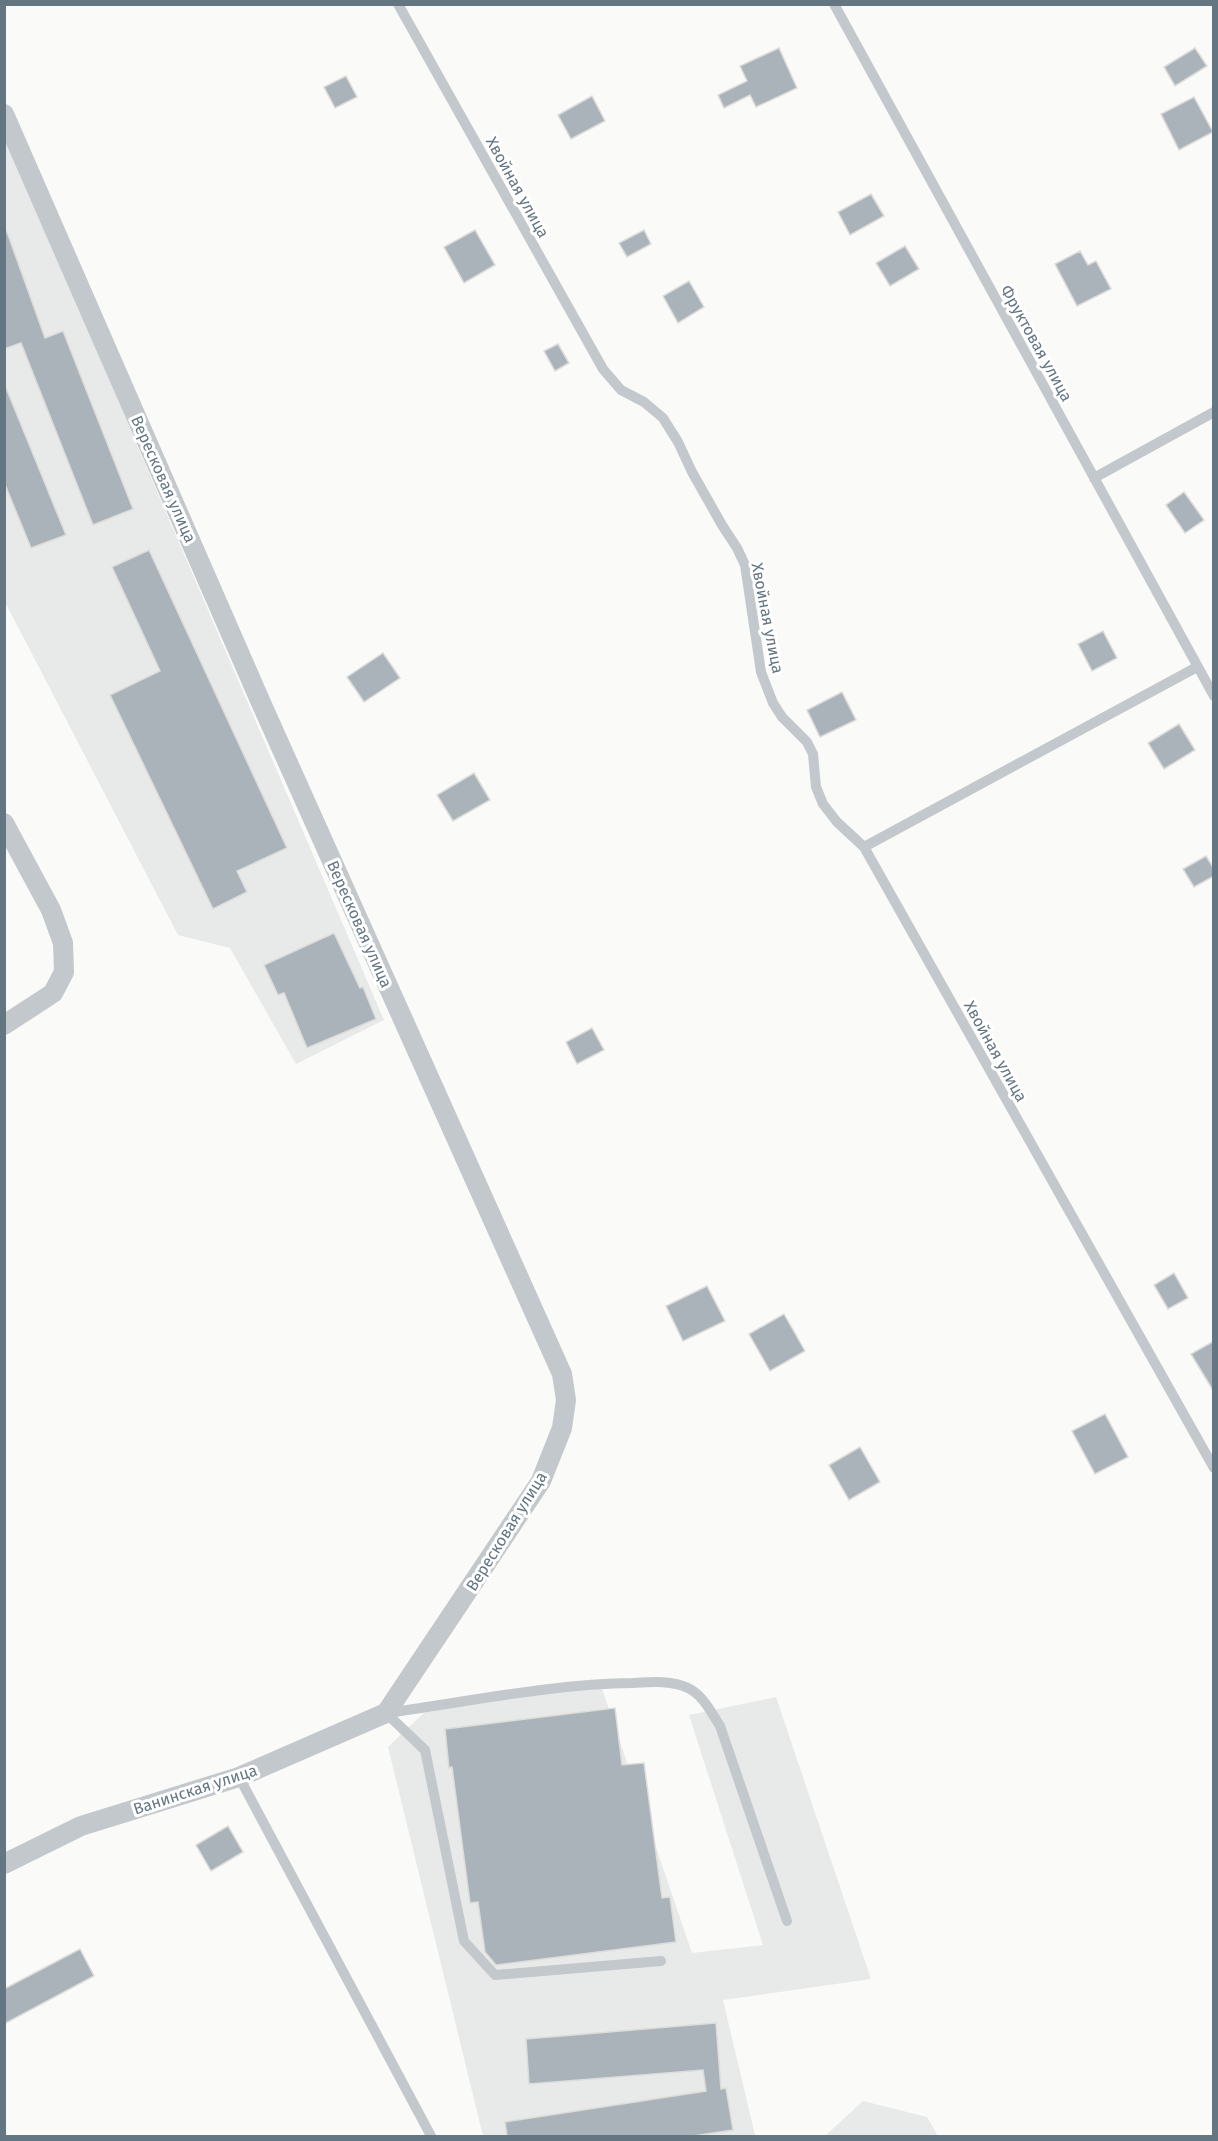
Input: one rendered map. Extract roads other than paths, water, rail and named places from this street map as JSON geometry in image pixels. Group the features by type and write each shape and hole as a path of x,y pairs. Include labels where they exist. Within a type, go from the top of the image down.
{"street":[{"name":"Вересковая улица","path":"4,114 258,694 562,1374 566,1400 562,1428 541,1480 386,1713"},
{"path":"4,823 51,910 63,943 64,972 52,993 4,1026"},
{"name":"Ванинская улица","path":"4,1864 81,1826 239,1777 386,1713"}],"lane":[{"name":"Хвойная улица","path":"398,4 603,369 621,390 644,402 663,418 678,442 692,472 737,548 744,565 761,672 773,703 782,717 807,742 813,754 816,787 823,804 837,822 864,847 1214,1468"},
{"name":"Фруктовая улица","path":"834,4 1214,696"},
{"path":"1094,478 1214,412"},
{"path":"864,847 1197,667"},
{"path":"386,1713 600,1683 662,1682 687,1688 705,1702 720,1726 787,1921"},
{"path":"386,1713 425,1750 464,1941 495,1975 661,1961"},
{"path":"239,1777 430,2136"}]}
